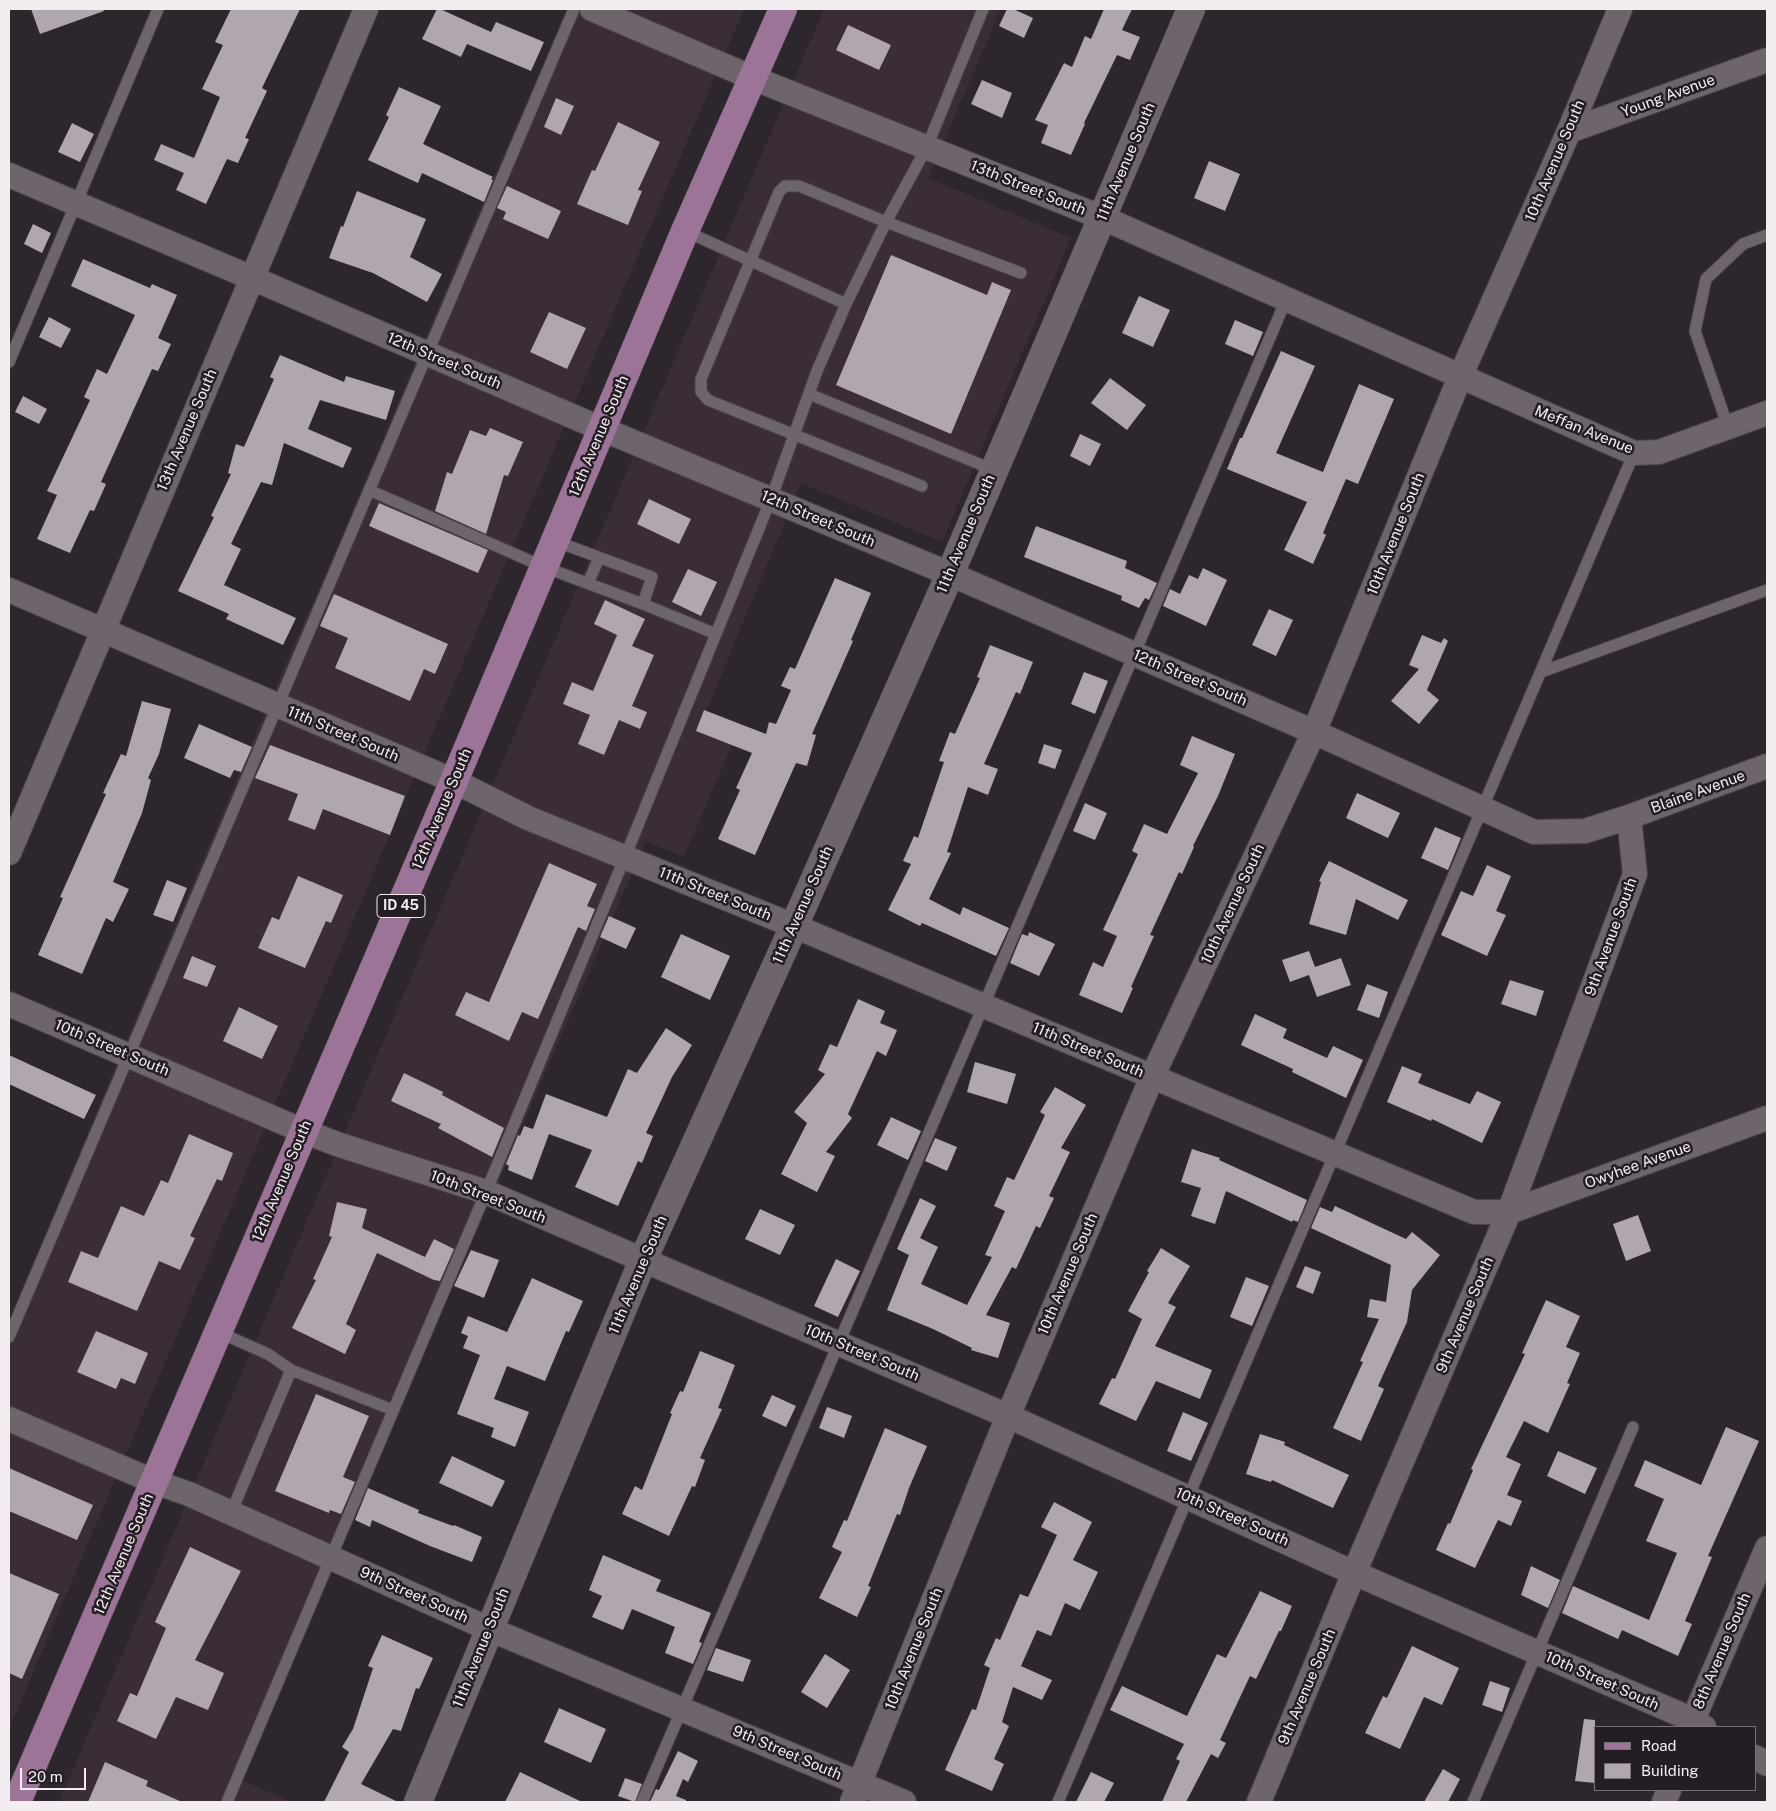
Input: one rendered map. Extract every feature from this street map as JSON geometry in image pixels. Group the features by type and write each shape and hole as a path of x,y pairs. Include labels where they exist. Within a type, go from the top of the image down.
{"main road":[{"name":"12th Avenue South","path":"17,1802 454,781 686,231 783,9"}],"street":[{"name":"13th Avenue South","path":"9,853 366,9"},
{"name":"13th Street South","path":"592,9 754,78 1103,218 1460,377"},
{"name":"11th Avenue South","path":"418,1802 643,1260 950,574 1191,9"},
{"name":"10th Avenue South","path":"856,1793 1008,1416 1152,1077 1314,732 1460,377 1569,131 1620,9"},
{"name":"Young Avenue","path":"1569,131 1767,60"},
{"name":"12th Street South","path":"9,175 602,429 950,574 1314,732 1534,832 1585,831 1628,817"},
{"name":"Meffan Avenue","path":"1460,377 1634,453 1659,452 1767,413"},
{"name":"11th Street South","path":"9,590 454,781 528,818 794,926 1474,1212 1509,1212"},
{"name":"Blaine Avenue","path":"1628,817 1767,766"},
{"name":"9th Avenue South","path":"1259,1802 1354,1573 1509,1212 1635,874 1628,817"},
{"name":"10th Street South","path":"9,1004 303,1131 337,1144 486,1192 1008,1416 1696,1725"},
{"name":"Owyhee Avenue","path":"1509,1212 1767,1118"},
{"name":"9th Street South","path":"9,1419 155,1482 232,1512 489,1629 682,1709 856,1793 904,1802"},
{"name":"8th Avenue South","path":"1696,1725 1767,1548"},
{"path":"1756,1758 1767,1764"}],"lane":[{"path":"9,362 158,9"},
{"path":"9,1337 574,9"},
{"path":"227,1802 486,1192 625,857 771,499 817,371 846,304 886,222 926,147 983,9"},
{"path":"922,486 708,400 701,392 701,379 779,192 786,186 799,186 886,222 1021,273"},
{"path":"686,231 846,304"},
{"path":"1728,427 1695,330 1706,279 1743,244 1767,235"},
{"path":"642,1802 1286,300"},
{"path":"809,394 994,470"},
{"path":"1058,1802 1634,453"},
{"path":"369,490 544,567 716,634"},
{"path":"555,541 652,577 643,604"},
{"path":"588,583 598,558"},
{"path":"1541,672 1767,590"},
{"path":"218,1332 268,1354 291,1370 393,1410"},
{"path":"232,1512 291,1370"},
{"path":"1473,1802 1633,1427"}],"shaded area":[{"path":"567,9 744,9 482,618 9,1729 9,1320 278,681"},
{"path":"824,9 1001,9 928,178 1071,238 942,542 801,483 698,731 732,745 684,857 646,841 239,1779 292,1802 59,1802"}],"building":[{"path":"31,9 103,9 104,11 40,34"},
{"path":"231,9 300,9 262,88 267,91 245,138 249,139 238,163 227,159 206,204 176,190 184,173 154,160 161,144 194,158 220,97 202,89 223,45 215,42"},
{"path":"437,9 491,32 496,22 544,42 531,71 467,44 461,57 422,39"},
{"path":"1007,9 1013,9 1033,18 1024,38 999,26"},
{"path":"1104,9 1132,9 1122,30 1140,37 1130,60 1117,55 1084,123 1071,155 1041,143 1048,125 1035,120 1064,63 1072,67 1085,36 1091,39"},
{"path":"848,25 891,45 879,70 836,50"},
{"path":"982,80 1012,93 1002,118 971,104"},
{"path":"399,87 441,106 423,144 493,177 484,202 422,173 418,183 368,160 389,117 386,115"},
{"path":"556,98 574,106 561,135 544,127"},
{"path":"618,122 660,142 638,190 642,191 628,225 577,204 592,170 595,171"},
{"path":"72,123 94,134 80,162 58,152"},
{"path":"1209,161 1240,174 1225,211 1194,198"},
{"path":"507,186 561,211 548,239 503,219 506,212 497,208"},
{"path":"357,191 426,219 410,257 442,274 427,302 373,273 329,258"},
{"path":"33,224 51,233 42,253 24,244"},
{"path":"891,255 987,295 992,282 1011,290 951,434 836,385"},
{"path":"83,259 150,288 152,284 177,295 158,338 171,344 158,371 152,369 101,482 106,484 94,511 90,510 70,553 37,539 57,495 47,491 90,400 84,397 97,369 107,374 135,315 71,286"},
{"path":"1139,296 1170,310 1153,347 1122,333"},
{"path":"549,312 586,328 567,369 530,352"},
{"path":"49,317 71,329 61,348 39,337"},
{"path":"1235,320 1263,332 1253,356 1225,344"},
{"path":"1281,351 1315,366 1276,453 1323,472 1359,384 1394,399 1358,484 1346,479 1323,533 1326,535 1313,564 1284,550 1307,502 1227,469"},
{"path":"280,355 344,382 346,376 395,391 386,420 320,400 308,429 352,448 343,468 284,443 272,485 261,482 231,544 241,549 224,585 296,618 283,645 226,619 229,614 178,591 214,517 211,516 231,474 228,473 236,444 244,447 274,379 270,377"},
{"path":"1110,378 1146,405 1127,430 1091,403"},
{"path":"23,396 47,409 39,424 15,412"},
{"path":"490,428 523,442 508,476 504,475 486,534 435,511 447,472 452,474 470,430 486,436"},
{"path":"1080,434 1101,444 1090,466 1070,456"},
{"path":"649,499 691,519 679,544 637,524"},
{"path":"379,503 488,550 478,573 369,526"},
{"path":"1036,526 1127,561 1125,568 1157,583 1149,600 1145,598 1139,608 1121,600 1122,596 1024,557"},
{"path":"1203,568 1227,580 1206,626 1163,606 1170,589 1180,594 1189,575 1198,579"},
{"path":"688,569 717,582 701,616 672,602"},
{"path":"835,578 871,593 851,640 853,641 812,734 816,735 807,766 796,763 755,855 718,839 740,790 736,788 752,753 696,731 704,710 766,734 769,722 776,724 791,690 781,686 790,667 795,669"},
{"path":"334,594 448,644 435,674 424,669 410,701 335,668 348,638 320,626"},
{"path":"605,600 645,619 632,646 654,655 632,706 647,712 640,729 619,720 604,755 578,744 590,715 563,704 572,682 593,691 617,635 594,624"},
{"path":"1269,609 1293,620 1276,656 1252,645"},
{"path":"1422,635 1441,643 1444,638 1448,641 1427,690 1439,700 1419,724 1391,701 1419,669 1409,665"},
{"path":"990,645 1033,662 1020,694 1016,692 984,764 998,769 988,795 968,787 947,852 951,853 929,899 960,915 963,907 1009,928 996,956 922,923 920,926 888,910 911,864 903,861 914,836 918,838 944,762 939,761 950,732 955,734 980,678 977,677"},
{"path":"1084,672 1108,681 1095,714 1071,704"},
{"path":"142,701 171,709 159,754 148,778 151,780 142,813 113,882 129,889 113,922 106,918 82,974 38,955 63,898 60,897 106,794 103,793 121,754 126,756"},
{"path":"199,724 252,747 241,772 234,770 230,778 184,758"},
{"path":"1192,736 1235,754 1182,874 1179,872 1150,935 1154,936 1131,987 1133,988 1122,1013 1079,995 1093,962 1103,967 1117,936 1103,930 1138,854 1132,851 1144,824 1167,834 1198,773 1180,765"},
{"path":"1044,744 1062,750 1055,769 1038,763"},
{"path":"270,745 405,796 390,835 323,809 315,830 288,820 298,794 255,778"},
{"path":"1357,793 1400,813 1388,838 1346,818"},
{"path":"1085,803 1107,813 1095,840 1073,831"},
{"path":"1435,827 1461,838 1448,870 1421,858"},
{"path":"1329,861 1408,900 1398,920 1356,899 1346,935 1309,924 1321,882 1319,881"},
{"path":"549,863 597,884 587,906 595,909 586,931 578,927 538,1019 522,1012 509,1041 455,1015 466,992 489,1002"},
{"path":"1487,865 1511,876 1496,911 1506,915 1487,956 1441,935 1461,891 1473,896"},
{"path":"298,876 343,895 331,923 326,921 305,968 258,948 272,917 279,920"},
{"path":"167,880 187,888 173,922 153,915"},
{"path":"609,916 636,928 626,949 600,937"},
{"path":"1029,932 1055,944 1039,976 1010,963 1022,934 1028,936"},
{"path":"681,934 730,956 710,1000 661,977"},
{"path":"1309,951 1315,967 1341,958 1351,985 1317,997 1309,975 1290,982 1282,960"},
{"path":"192,956 216,966 207,987 183,978"},
{"path":"1510,980 1544,991 1536,1016 1501,1004"},
{"path":"1367,984 1388,992 1379,1018 1357,1010"},
{"path":"858,999 885,1011 880,1023 897,1030 886,1056 877,1051 848,1114 852,1118 826,1152 835,1156 817,1192 781,1174 807,1123 794,1112 825,1074 818,1070 830,1044 837,1047"},
{"path":"239,1007 278,1026 262,1059 223,1041"},
{"path":"1255,1014 1287,1029 1283,1038 1327,1058 1333,1046 1363,1060 1346,1098 1292,1072 1293,1069 1241,1045"},
{"path":"666,1028 692,1045 672,1077 646,1133 653,1136 642,1163 638,1161 618,1206 575,1187 592,1150 549,1134 532,1180 508,1170 509,1166 506,1164 518,1135 520,1136 524,1126 533,1129 546,1094 607,1117 628,1069 637,1073"},
{"path":"9,1055 96,1095 84,1119 9,1084"},
{"path":"975,1062 1016,1074 1007,1104 967,1092"},
{"path":"1402,1066 1422,1074 1418,1083 1470,1104 1477,1091 1501,1102 1482,1143 1432,1119 1431,1121 1387,1102"},
{"path":"404,1073 443,1092 442,1095 504,1128 492,1157 438,1128 441,1124 391,1101"},
{"path":"1055,1087 1086,1105 1061,1148 1070,1152 1049,1196 1054,1198 1040,1228 1036,1226 1016,1269 1012,1267 986,1315 1010,1323 998,1358 971,1350 972,1348 933,1329 887,1310 909,1255 897,1249 920,1198 936,1206 920,1238 938,1247 921,1284 967,1305 992,1257 985,1255 1005,1211 994,1206 1007,1177 1014,1180 1045,1115 1040,1112"},
{"path":"891,1117 921,1131 908,1160 877,1145"},
{"path":"189,1134 233,1153 222,1181 217,1179 190,1236 195,1238 180,1270 159,1261 137,1311 68,1282 81,1251 98,1258 121,1206 144,1216 161,1180 168,1183"},
{"path":"935,1138 957,1147 947,1171 925,1161"},
{"path":"1192,1149 1220,1158 1219,1160 1307,1200 1298,1222 1293,1220 1292,1222 1226,1191 1215,1224 1191,1216 1201,1188 1181,1182"},
{"path":"337,1202 367,1209 362,1228 425,1257 434,1239 454,1249 440,1281 434,1280 377,1253 346,1324 356,1330 345,1354 292,1328 316,1280 313,1279 332,1237 329,1236"},
{"path":"1335,1206 1406,1239 1412,1232 1440,1255 1412,1290 1407,1322 1378,1386 1384,1389 1361,1441 1333,1428 1363,1362 1360,1361 1379,1319 1367,1317 1370,1299 1386,1302 1391,1265 1311,1228 1320,1207 1332,1212"},
{"path":"760,1209 795,1225 780,1255 745,1239"},
{"path":"1638,1215 1651,1251 1626,1261 1613,1224"},
{"path":"1161,1248 1190,1266 1168,1303 1176,1307 1155,1346 1212,1370 1200,1399 1156,1381 1136,1421 1099,1404 1112,1378 1115,1379 1142,1319 1128,1311 1149,1272 1147,1271"},
{"path":"471,1250 499,1260 484,1298 454,1286"},
{"path":"836,1259 860,1271 838,1317 814,1306"},
{"path":"1305,1266 1321,1272 1313,1294 1296,1287"},
{"path":"1246,1277 1269,1286 1252,1326 1230,1317"},
{"path":"532,1278 583,1301 569,1332 566,1331 545,1381 507,1366 494,1399 529,1412 515,1447 491,1437 494,1428 457,1414 480,1355 463,1348 468,1336 461,1333 468,1316 507,1332"},
{"path":"1546,1300 1580,1316 1566,1347 1580,1353 1567,1383 1570,1384 1548,1433 1524,1421 1506,1457 1521,1464 1507,1495 1522,1501 1511,1526 1498,1520 1475,1568 1436,1550 1448,1523 1450,1524 1473,1470 1471,1469 1525,1354 1522,1353"},
{"path":"96,1331 148,1353 135,1384 121,1378 116,1389 77,1372"},
{"path":"700,1351 735,1365 718,1408 722,1409 700,1458 705,1460 695,1487 692,1486 669,1536 622,1514 635,1486 642,1490 672,1414 670,1413 680,1391 683,1392"},
{"path":"316,1394 369,1416 343,1477 355,1482 341,1514 330,1510 329,1513 275,1491"},
{"path":"772,1395 796,1406 786,1427 762,1416"},
{"path":"827,1407 852,1416 844,1438 819,1428"},
{"path":"1183,1412 1208,1423 1191,1461 1167,1451"},
{"path":"1726,1427 1759,1441 1708,1556 1712,1557 1685,1621 1692,1624 1678,1656 1622,1630 1618,1639 1562,1613 1573,1586 1649,1620 1677,1553 1646,1541 1664,1499 1634,1486 1645,1460 1701,1485"},
{"path":"885,1428 927,1446 900,1515 897,1514 868,1586 871,1587 857,1617 819,1598 842,1552 832,1547 844,1520 847,1521"},
{"path":"1260,1434 1285,1442 1284,1445 1349,1475 1333,1508 1272,1480 1271,1482 1246,1474"},
{"path":"1558,1451 1597,1468 1585,1494 1547,1476"},
{"path":"452,1456 505,1481 492,1507 439,1483"},
{"path":"9,1468 93,1505 77,1540 9,1511"},
{"path":"368,1488 419,1510 418,1513 482,1537 472,1562 430,1546 372,1520 370,1527 355,1520"},
{"path":"1054,1502 1092,1522 1073,1560 1098,1572 1080,1610 1065,1603 1051,1636 1037,1630 1021,1666 1052,1680 1042,1700 1013,1687 1002,1722 1009,1726 994,1759 1004,1764 992,1791 945,1770 972,1709 976,1710 990,1668 984,1665 996,1638 1000,1640 1020,1594 1028,1597 1057,1535 1041,1527"},
{"path":"190,1547 241,1571 195,1660 224,1673 208,1710 176,1697 156,1739 117,1721 130,1693 137,1696 166,1628 155,1622"},
{"path":"603,1555 661,1580 656,1591 711,1613 699,1642 702,1643 693,1664 665,1653 675,1627 632,1609 623,1630 592,1617 602,1596 589,1590"},
{"path":"1531,1566 1560,1580 1548,1608 1521,1595"},
{"path":"9,1573 59,1594 22,1679 9,1673"},
{"path":"1260,1591 1292,1606 1281,1631 1279,1631 1256,1679 1250,1676 1220,1740 1226,1743 1218,1758 1211,1754 1186,1802 1162,1802 1180,1761 1176,1759 1184,1744 1110,1710 1122,1686 1187,1716 1217,1654 1226,1658"},
{"path":"382,1635 433,1658 419,1689 416,1688 401,1731 393,1729 361,1784 398,1802 324,1802 349,1752 342,1747 353,1729 373,1668 368,1666"},
{"path":"1412,1646 1459,1668 1442,1705 1424,1697 1400,1749 1365,1733 1383,1696 1387,1698"},
{"path":"716,1648 751,1660 743,1682 707,1670"},
{"path":"825,1654 850,1670 827,1708 801,1692"},
{"path":"1490,1681 1510,1688 1502,1712 1482,1705"},
{"path":"559,1708 606,1729 591,1763 544,1742"},
{"path":"1584,1719 1595,1720 1594,1783 1575,1781"},
{"path":"678,1751 698,1761 688,1782 683,1779 676,1796 686,1800 686,1802 650,1802 656,1789 659,1790"},
{"path":"105,1762 148,1781 146,1786 182,1802 88,1802"},
{"path":"1443,1769 1460,1779 1448,1802 1424,1802"},
{"path":"520,1772 582,1802 505,1802"},
{"path":"1091,1772 1114,1783 1104,1802 1076,1802"},
{"path":"625,1778 642,1784 635,1802 618,1796"}]}
